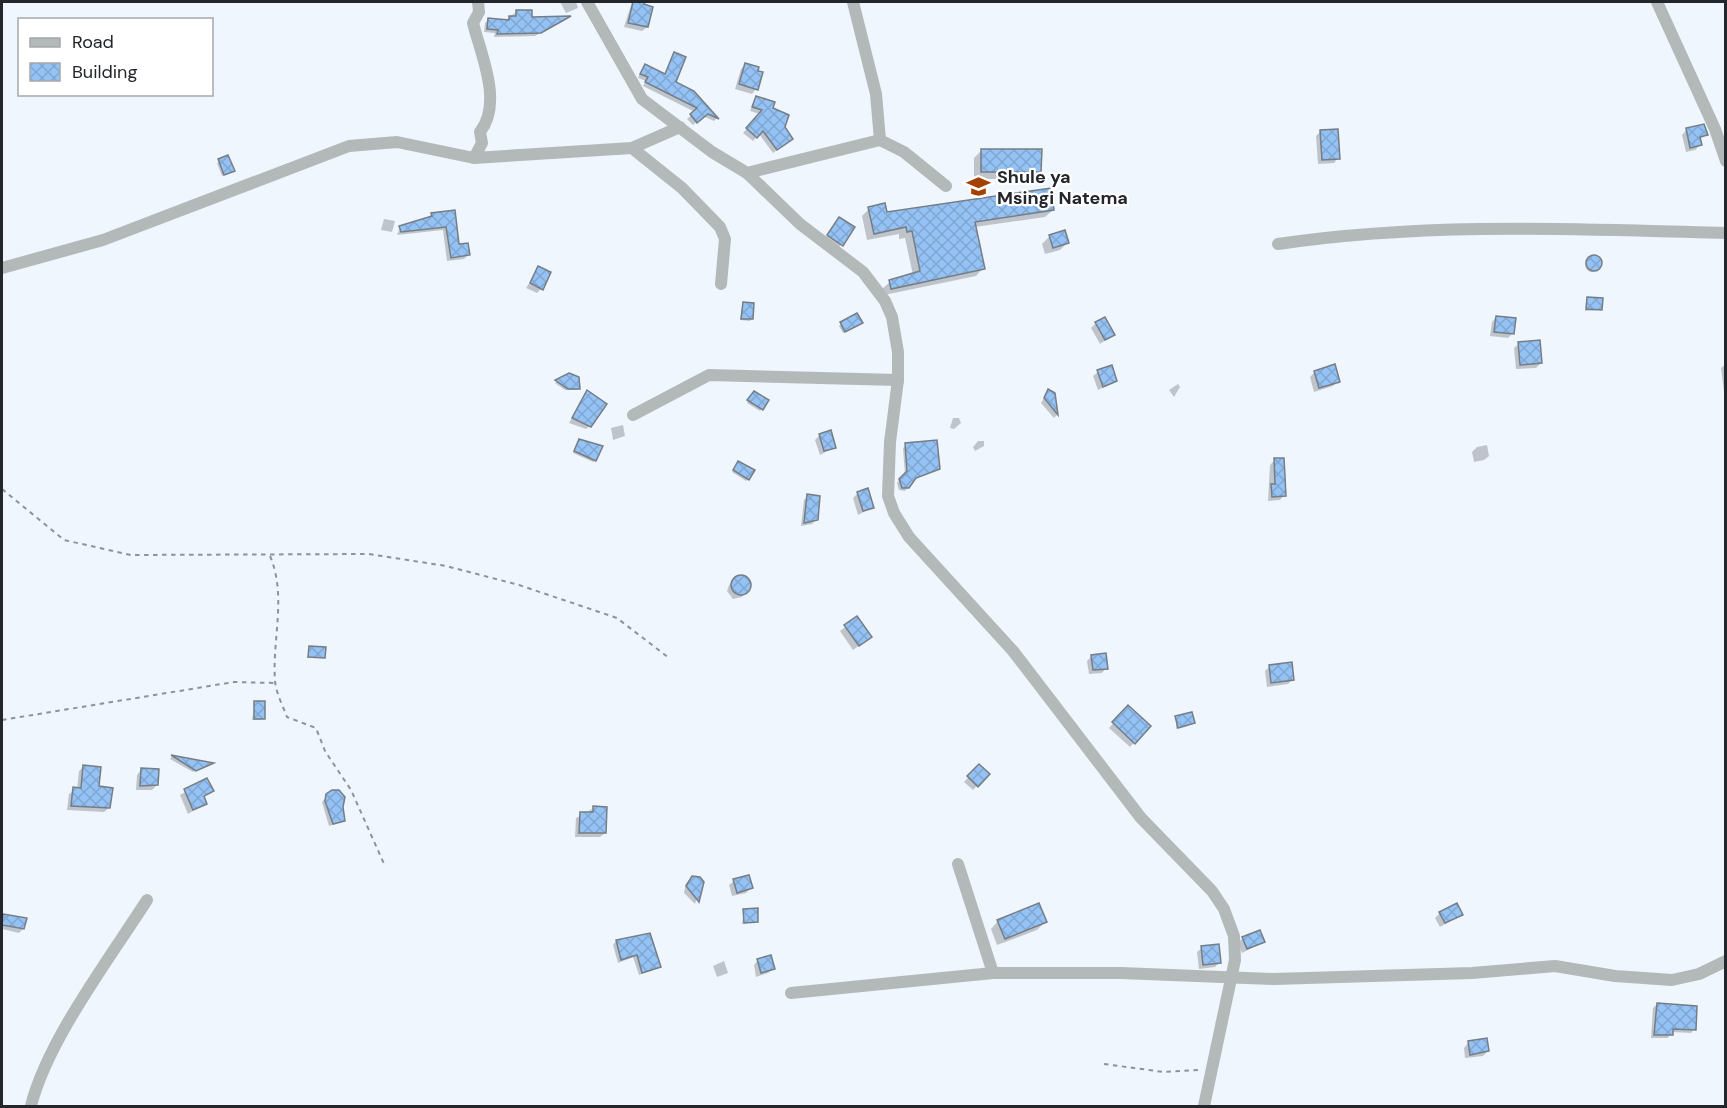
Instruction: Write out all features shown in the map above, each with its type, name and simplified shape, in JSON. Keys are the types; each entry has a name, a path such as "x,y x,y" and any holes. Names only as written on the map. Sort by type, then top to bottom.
{"street":[{"path":"474,158 482,143 480,132 488,121 489,102 489,84 472,22 479,12 478,2"},
{"path":"587,2 642,99 712,152 747,173 800,224 863,272 885,301 892,317 898,352 898,380 890,442 888,496 894,513 909,537 1013,651 1141,818 1212,891 1224,909 1234,936 1235,960 1229,978 1204,1107"},
{"path":"853,2 876,94 880,140"},
{"path":"1657,2 1720,128 1725,161"},
{"path":"2,268 103,240 349,146 397,142 455,156 474,158 632,148 680,127"},
{"path":"747,173 880,140 904,152 946,186"},
{"path":"632,148 682,188 720,227 724,239 721,284"},
{"path":"1278,244 1359,233 1450,229 1725,233"},
{"path":"633,415 710,375 898,380"},
{"path":"958,864 993,973"},
{"path":"31,1107 44,1069 63,1031 147,900"},
{"path":"791,993 993,973 1121,973 1274,980 1398,976 1555,966 1615,976 1672,980 1699,974 1725,961"}],"path":[{"path":"2,489 64,540 131,555 369,554 446,566 519,585 617,618 669,658"},
{"path":"270,554 275,567 279,604 275,683 287,717 316,728 325,751 351,790 385,866"},
{"path":"2,720 234,682 275,683"},
{"path":"1104,1064 1164,1072 1211,1070"}],"building":[{"path":"633,2 645,2 644,4 653,7 648,27 628,23"},
{"path":"516,10 532,10 532,17 571,16 541,33 497,34 498,30 487,29 488,18 509,20 509,16 516,16"},
{"path":"674,52 686,57 676,82 694,91 719,119 708,114 697,123 690,114 697,108 645,82 648,77 640,74 645,64 665,74"},
{"path":"745,63 759,67 758,71 763,72 758,90 739,84"},
{"path":"756,96 775,102 773,108 789,115 785,127 793,139 777,150 763,131 757,138 746,128 762,110 752,107"},
{"path":"1704,124 1708,135 1700,137 1702,145 1690,148 1686,128"},
{"path":"1338,129 1340,159 1322,160 1320,130"},
{"path":"981,149 1042,149 1041,172 981,172"},
{"path":"228,155 235,171 224,175 218,159"},
{"path":"1051,188 1054,210 975,222 985,269 891,289 889,280 920,271 912,231 907,232 906,227 874,234 868,207 885,203 887,212"},
{"path":"455,210 459,244 468,243 470,255 451,258 446,227 401,232 399,226 432,216 431,213"},
{"path":"839,217 855,227 843,246 827,235"},
{"path":"1065,230 1069,243 1053,248 1049,235"},
{"path":"1591,255 1597,255 1602,263 1600,269 1591,271 1586,266 1586,260"},
{"path":"538,266 551,272 543,290 530,283"},
{"path":"1587,297 1603,298 1602,310 1586,309"},
{"path":"743,302 754,303 753,319 741,319"},
{"path":"857,313 863,323 845,332 840,322"},
{"path":"1496,316 1516,318 1514,334 1494,332"},
{"path":"1105,317 1115,335 1105,340 1095,322"},
{"path":"1540,340 1542,363 1520,365 1518,342"},
{"path":"1335,364 1340,382 1319,388 1314,371"},
{"path":"1112,365 1117,381 1103,387 1097,370"},
{"path":"569,373 579,377 580,389 568,389 555,380"},
{"path":"1048,389 1055,393 1058,415 1044,398"},
{"path":"587,390 607,404 591,427 572,418"},
{"path":"754,391 769,400 763,410 747,400"},
{"path":"831,430 836,448 824,451 819,434"},
{"path":"579,439 603,446 596,461 574,451"},
{"path":"937,440 940,469 916,478 909,488 902,488 899,479 907,471 905,443"},
{"path":"1274,458 1284,458 1286,496 1272,497 1271,484 1275,484"},
{"path":"738,461 755,470 749,480 733,470"},
{"path":"868,488 874,508 863,511 857,492"},
{"path":"807,494 820,496 818,520 804,523"},
{"path":"737,575 745,575 751,581 751,589 745,595 737,595 731,589 731,581"},
{"path":"857,616 872,637 859,646 844,625"},
{"path":"309,646 326,647 325,658 308,657"},
{"path":"1106,653 1108,669 1093,670 1091,655"},
{"path":"1292,662 1294,680 1271,683 1269,665"},
{"path":"254,701 265,701 265,719 254,719"},
{"path":"1128,705 1151,726 1135,744 1112,722"},
{"path":"1192,712 1195,723 1178,728 1175,716"},
{"path":"171,755 214,763 196,771"},
{"path":"979,764 990,774 978,787 967,776"},
{"path":"83,765 101,767 99,786 113,788 110,808 71,806 73,787 81,788"},
{"path":"141,768 159,769 158,785 140,786"},
{"path":"207,778 214,791 204,796 207,804 193,810 184,789"},
{"path":"332,790 339,790 345,797 343,807 345,821 333,824 325,801 326,794"},
{"path":"593,806 607,807 606,833 579,833 580,812 593,812"},
{"path":"749,875 753,888 737,893 733,879"},
{"path":"692,876 700,877 704,882 699,902 686,886"},
{"path":"1039,903 1047,922 1005,939 997,920"},
{"path":"1457,903 1463,915 1445,923 1439,912"},
{"path":"758,908 758,922 744,923 743,909"},
{"path":"3,914 27,918 24,929 2,925"},
{"path":"1260,930 1265,942 1247,949 1242,937"},
{"path":"650,933 661,967 642,973 637,955 621,960 616,940"},
{"path":"1219,944 1221,963 1203,965 1201,946"},
{"path":"771,955 775,969 761,973 757,959"},
{"path":"1657,1003 1697,1006 1696,1030 1673,1029 1673,1035 1654,1035"},
{"path":"1487,1038 1489,1051 1470,1055 1468,1041"}],"place":[{"name":"Shule ya Msingi Natema","path":"979,187"}]}
